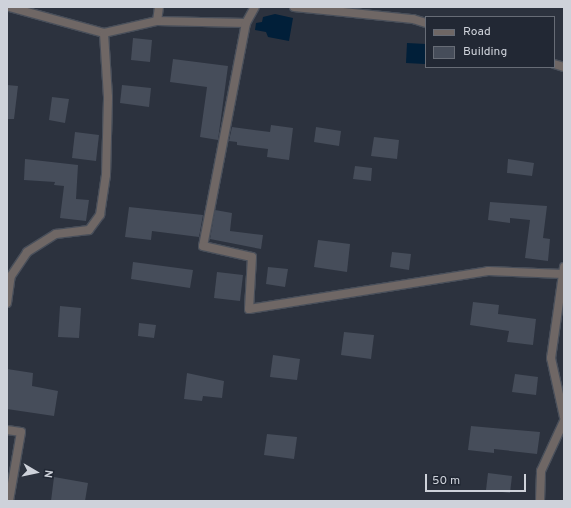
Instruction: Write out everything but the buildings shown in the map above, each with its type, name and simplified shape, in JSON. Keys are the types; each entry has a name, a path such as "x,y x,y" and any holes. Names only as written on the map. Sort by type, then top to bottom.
{"street":[{"path":"9,7 104,33 157,21 246,23"},
{"path":"157,21 159,7"},
{"path":"256,7 246,23 203,246 252,257 249,309 488,271 563,271 551,358 564,417"},
{"path":"294,7 413,19 425,23"},
{"path":"7,303 11,276 27,252 56,234 89,230 100,215 106,175 108,104 104,33"},
{"path":"540,501 541,472 564,420"},
{"path":"7,430 21,432 9,501"}],"water":[{"path":"275,14 293,18 289,41 268,37 266,32 255,30 256,23 262,22 263,17"},
{"path":"407,43 425,44 425,64 406,63"}]}
